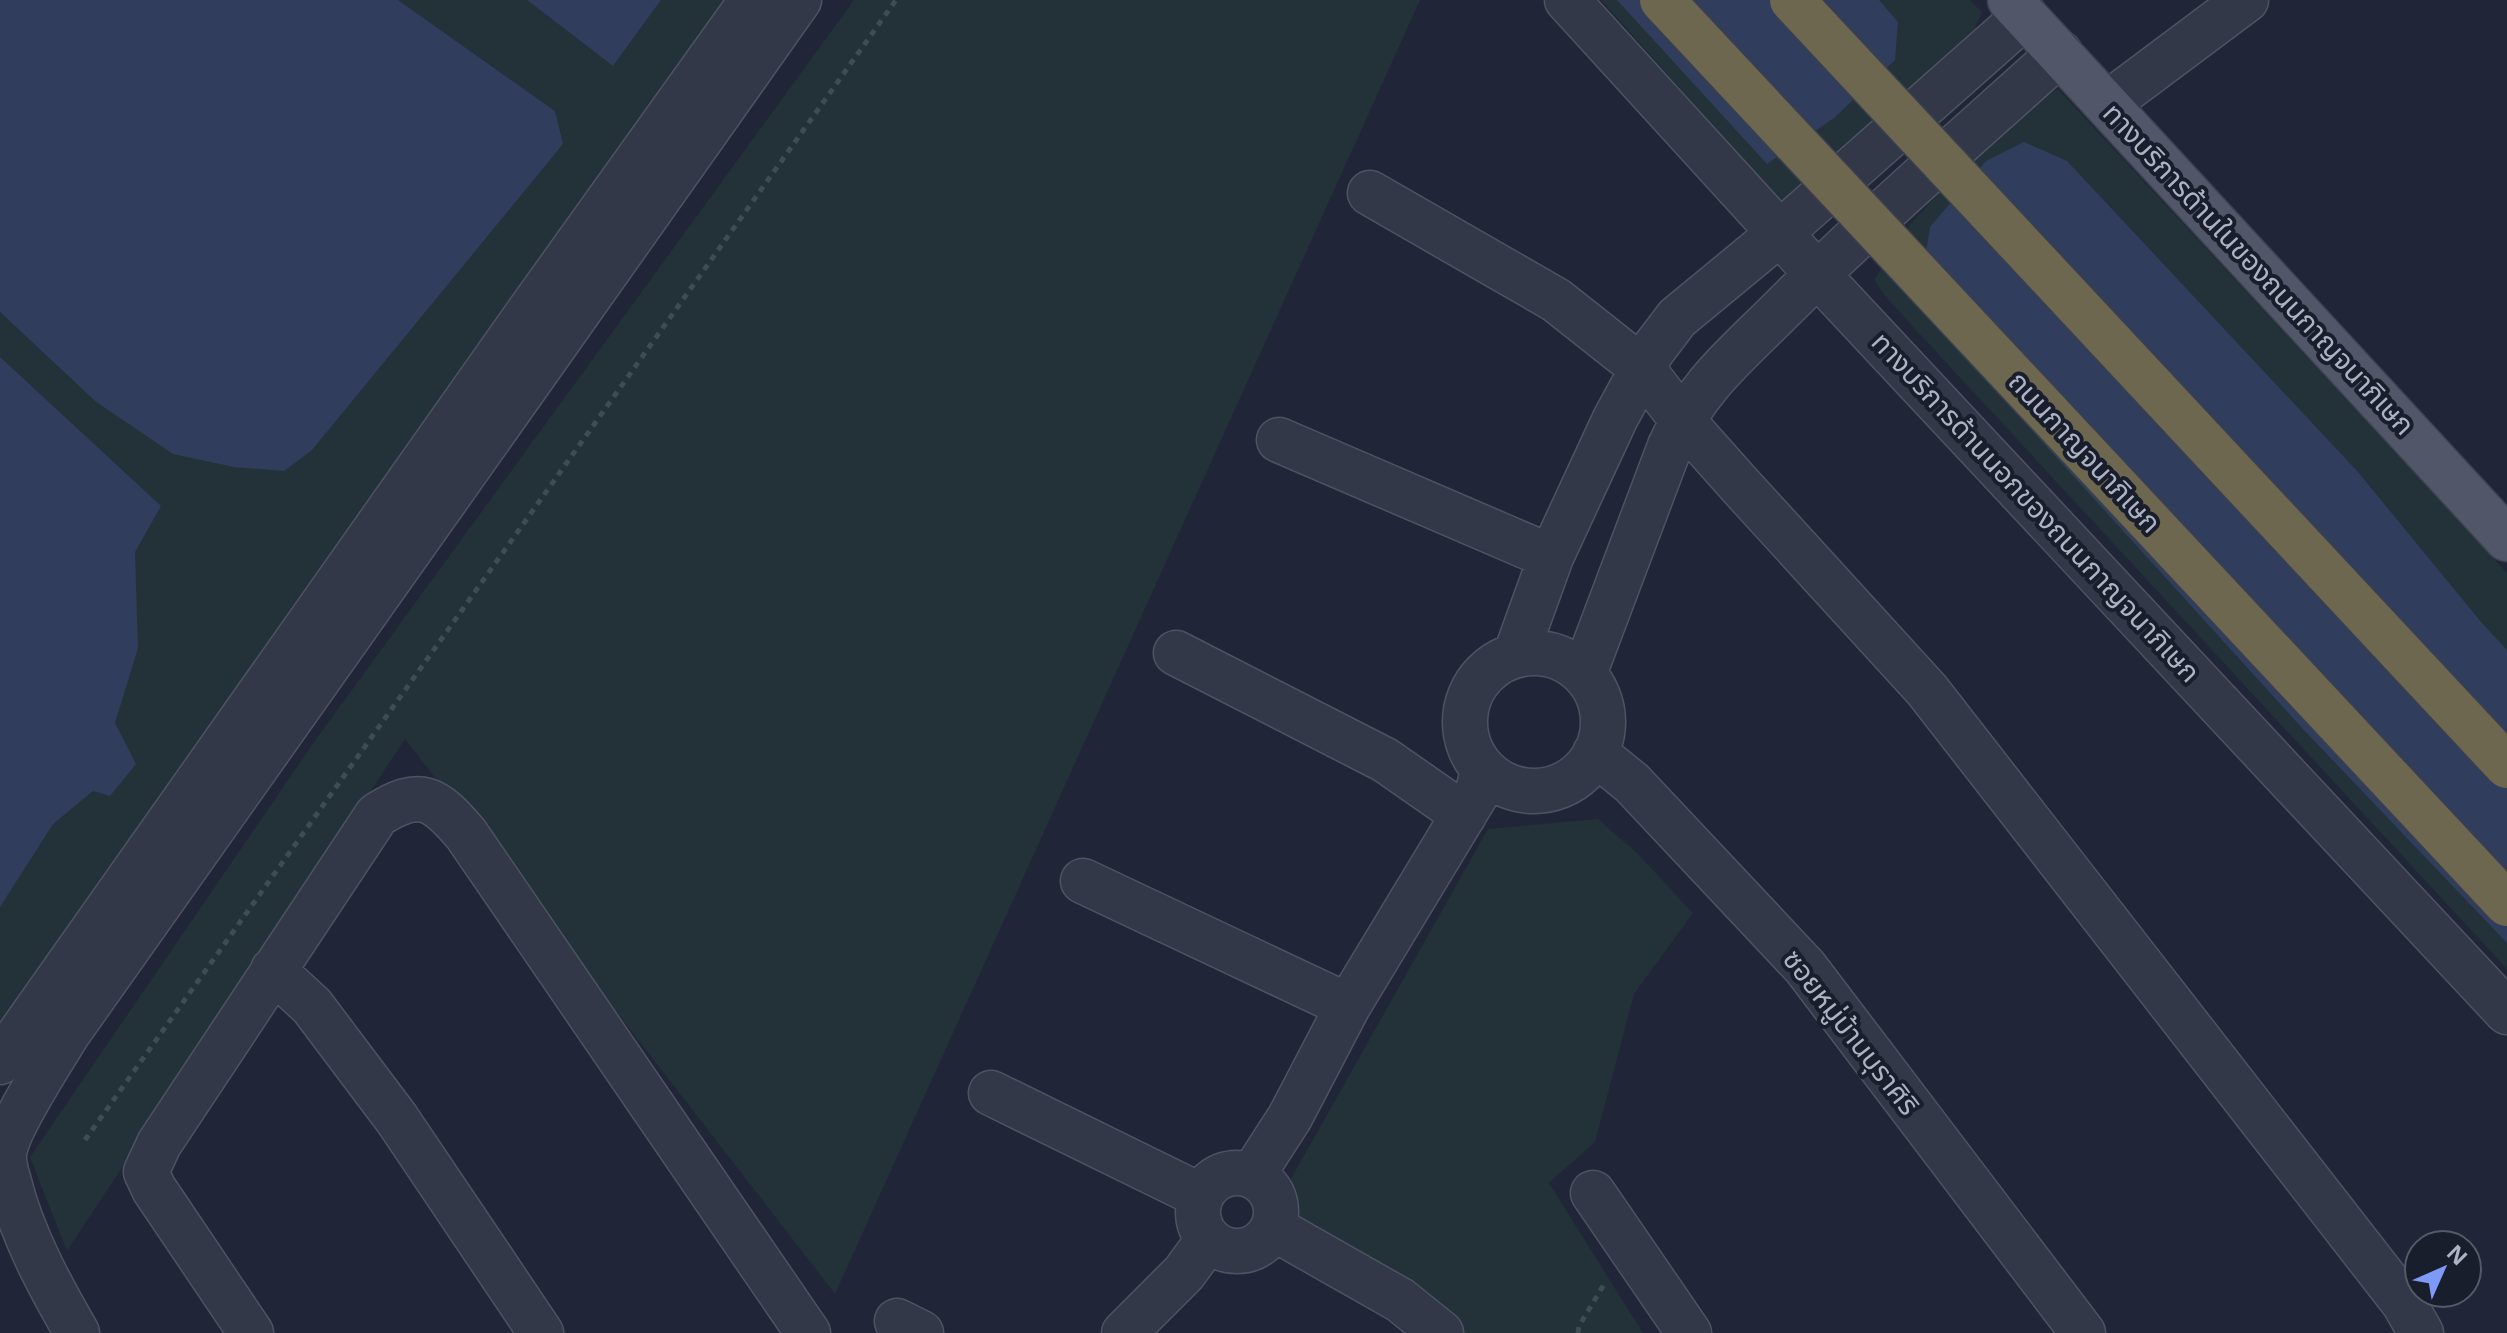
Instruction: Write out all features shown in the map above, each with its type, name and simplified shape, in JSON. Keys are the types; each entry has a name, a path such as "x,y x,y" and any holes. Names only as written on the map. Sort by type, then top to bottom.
{"highway":[{"name":"ถนนกาญจนาภิเษก","path":"1662,0 2507,904"},
{"path":"1792,0 2507,766"}],"main road":[{"name":"ทางบริการด้านในของถนนกาญจนาภิเษก","path":"2018,8 2502,525"}],"street":[{"path":"77,1333 52,1291 13,1200 3,1158 26,1104 68,1033 545,324 752,0"},
{"path":"0,1062 545,324 799,0"},
{"name":"ทางบริการด้านนอกของถนนกาญจนาภิเษก","path":"1567,0 1817,274 2507,1012"},
{"path":"2107,104 2246,0"},
{"path":"1516,654 1551,557 1615,419 1642,368 1677,318 1780,233 2018,8"},
{"path":"1584,674 1682,420 1700,392 1817,274 2060,53"},
{"path":"1370,193 1556,300 1642,368 1682,420 1927,690 2404,1303 2421,1333"},
{"path":"1279,440 1551,557"},
{"path":"1176,653 1385,760 1464,815"},
{"path":"1540,653 1564,659 1584,674 1597,694 1603,717 1601,742 1590,763 1573,780 1551,790 1526,792 1503,785 1483,770 1467,739 1464,727 1467,703 1477,681 1494,665 1516,654 1540,653"},
{"name":"ซอยหมู่บ้านบุราศิริ","path":"1595,753 1632,783 1805,967 2083,1333"},
{"path":"1252,1176 1290,1117 1348,1006 1478,791 1483,770"},
{"path":"251,1333 154,1189 146,1172 159,1144 377,815 398,802 422,799 442,807 466,834 808,1333"},
{"path":"1083,881 1348,1006"},
{"path":"273,970 312,1006 397,1119 541,1333"},
{"path":"991,1093 1201,1196"},
{"path":"1237,1173 1252,1176 1265,1185 1273,1198 1276,1213 1273,1228 1265,1241 1252,1249 1237,1252 1221,1249 1208,1240 1200,1227 1197,1211 1201,1196 1209,1184 1222,1175 1237,1173"},
{"path":"1593,1193 1689,1333"},
{"path":"0,1224 34,1302 54,1333"},
{"path":"1273,1228 1400,1300 1441,1333"},
{"path":"1124,1333 1184,1273 1208,1240"}],"path":[{"path":"85,1140 896,0"},
{"path":"1578,1333 1579,1326 1628,1243"}],"shaded area":[{"path":"398,0 527,0 613,66 661,0 728,0 0,1069 0,312 95,401 555,111"},
{"path":"854,0 1420,0 835,1294 405,739 67,1251 30,1157 314,742"},
{"path":"1601,0 1970,0 1982,12 1967,46 1849,150 1781,201"},
{"path":"2058,89 2507,573 2507,969 1891,303 1874,280 1912,222 1992,137 2031,103"},
{"path":"1598,819 1637,853 1693,913 1634,994 1595,1142 1549,1183 1643,1333 1461,1333 1300,1221 1288,1184 1488,829"}],"water":[{"path":"0,0 398,0 555,111 563,144 312,450 284,471 234,467 173,454 95,401 0,312"},
{"path":"527,0 661,0 613,66"},
{"path":"1617,0 1879,0 1898,22 1895,60 1834,118 1767,164"},
{"path":"2024,142 2067,161 2358,472 2507,650 2507,943 2302,728 1918,305 1930,227 1986,161"},
{"path":"0,357 161,506 135,552 138,648 115,723 136,764 110,796 93,791 53,824 0,907"}]}
